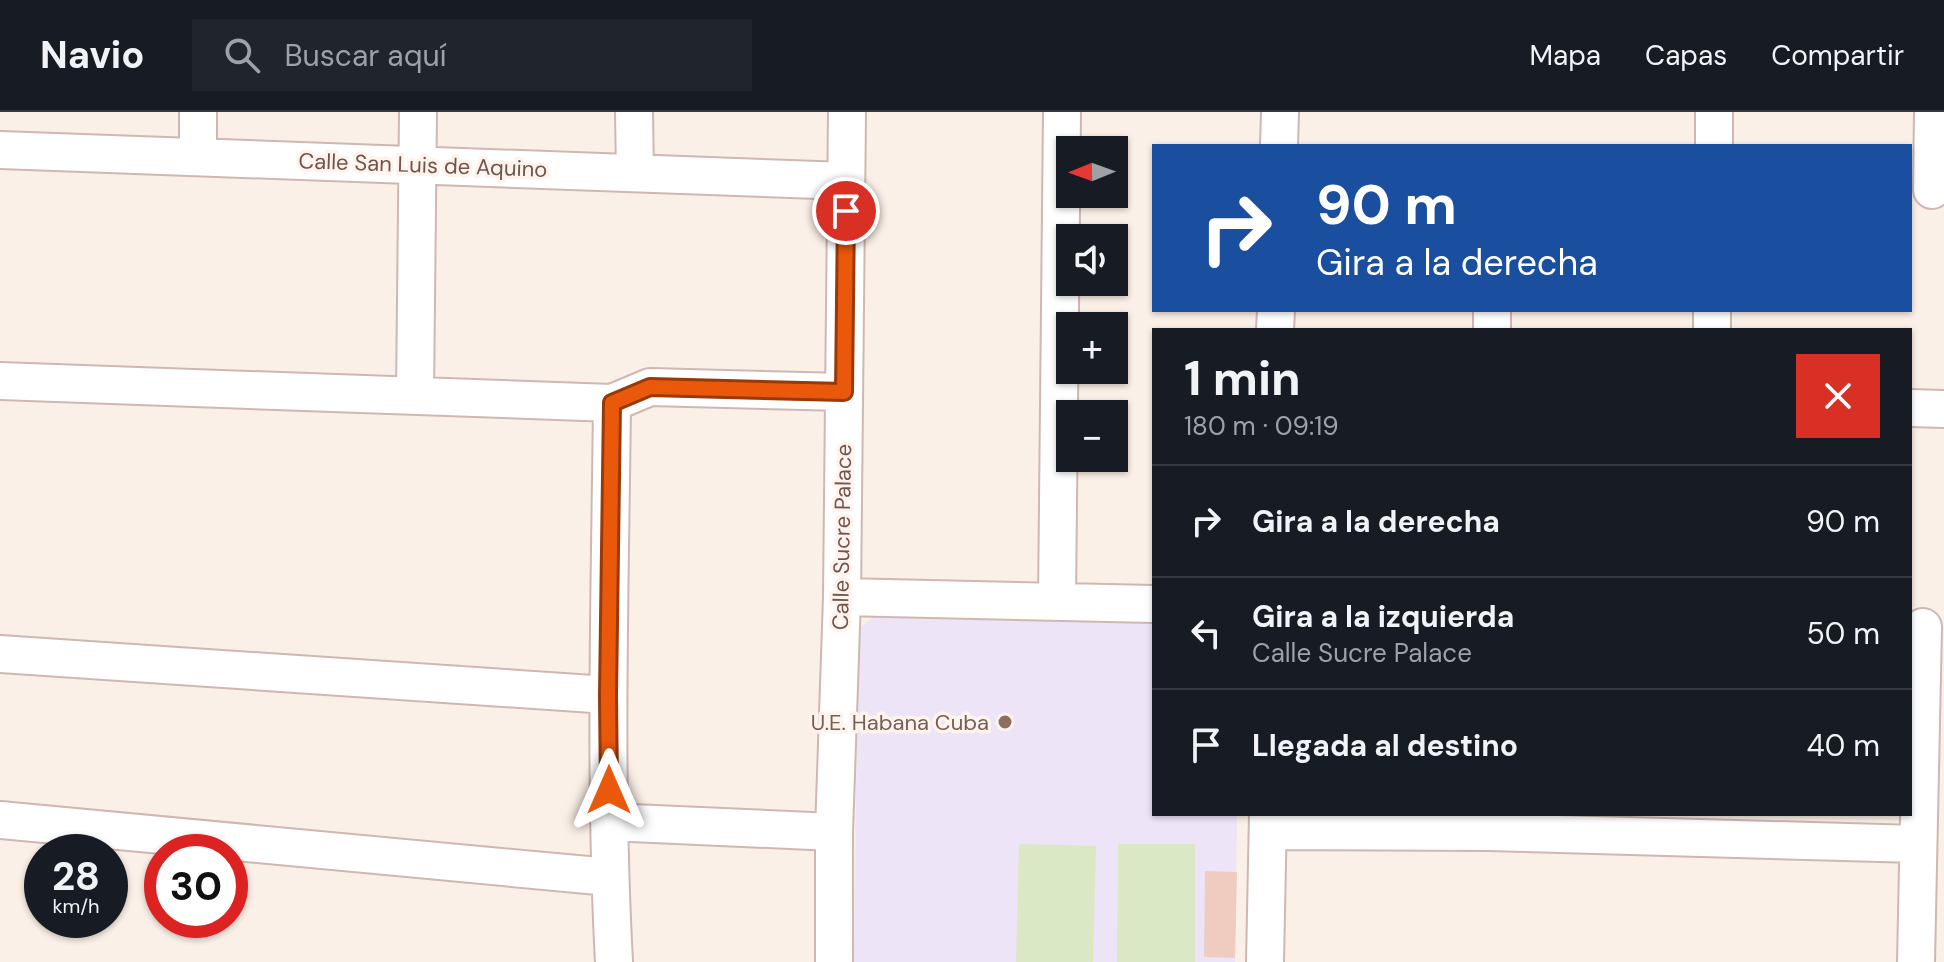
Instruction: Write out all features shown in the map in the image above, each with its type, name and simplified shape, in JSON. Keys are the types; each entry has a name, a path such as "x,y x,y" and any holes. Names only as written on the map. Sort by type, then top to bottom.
{"street":[{"path":"198,112 198,156"},
{"path":"415,395 418,112"},
{"path":"634,112 635,173"},
{"name":"Calle Sucre Palace","path":"834,962 834,832 842,597 847,112"},
{"path":"1057,601 1062,112"},
{"path":"1279,144 1280,112"},
{"path":"1714,112 1714,144"},
{"path":"1929,190 1933,112"},
{"name":"Calle San Luis de Aquino","path":"0,150 846,181"},
{"path":"0,381 612,403 650,387 844,392"},
{"path":"612,403 608,695 609,877 614,962"},
{"path":"1912,408 1944,409"},
{"path":"842,597 1152,604"},
{"path":"1916,962 1917,844 1926,627"},
{"path":"0,654 608,695"},
{"path":"0,820 609,877"},
{"path":"609,822 834,832"},
{"path":"1265,962 1268,822 1703,826 1917,844"}],"shaded area":[{"name":"U.E. Habana Cuba","path":"873,617 1152,622 1152,816 1237,816 1235,962 854,962 858,629"}],"green space":[{"path":"1019,844 1096,846 1093,962 1016,962"},
{"path":"1118,844 1195,844 1195,962 1117,962"}],"building":[{"path":"1205,871 1237,872 1235,958 1204,957"}],"place":[{"name":"U.E. Habana Cuba","path":"1005,722"}],"route":[{"path":"609,790 612,403 650,387 844,392 846,211"}]}
